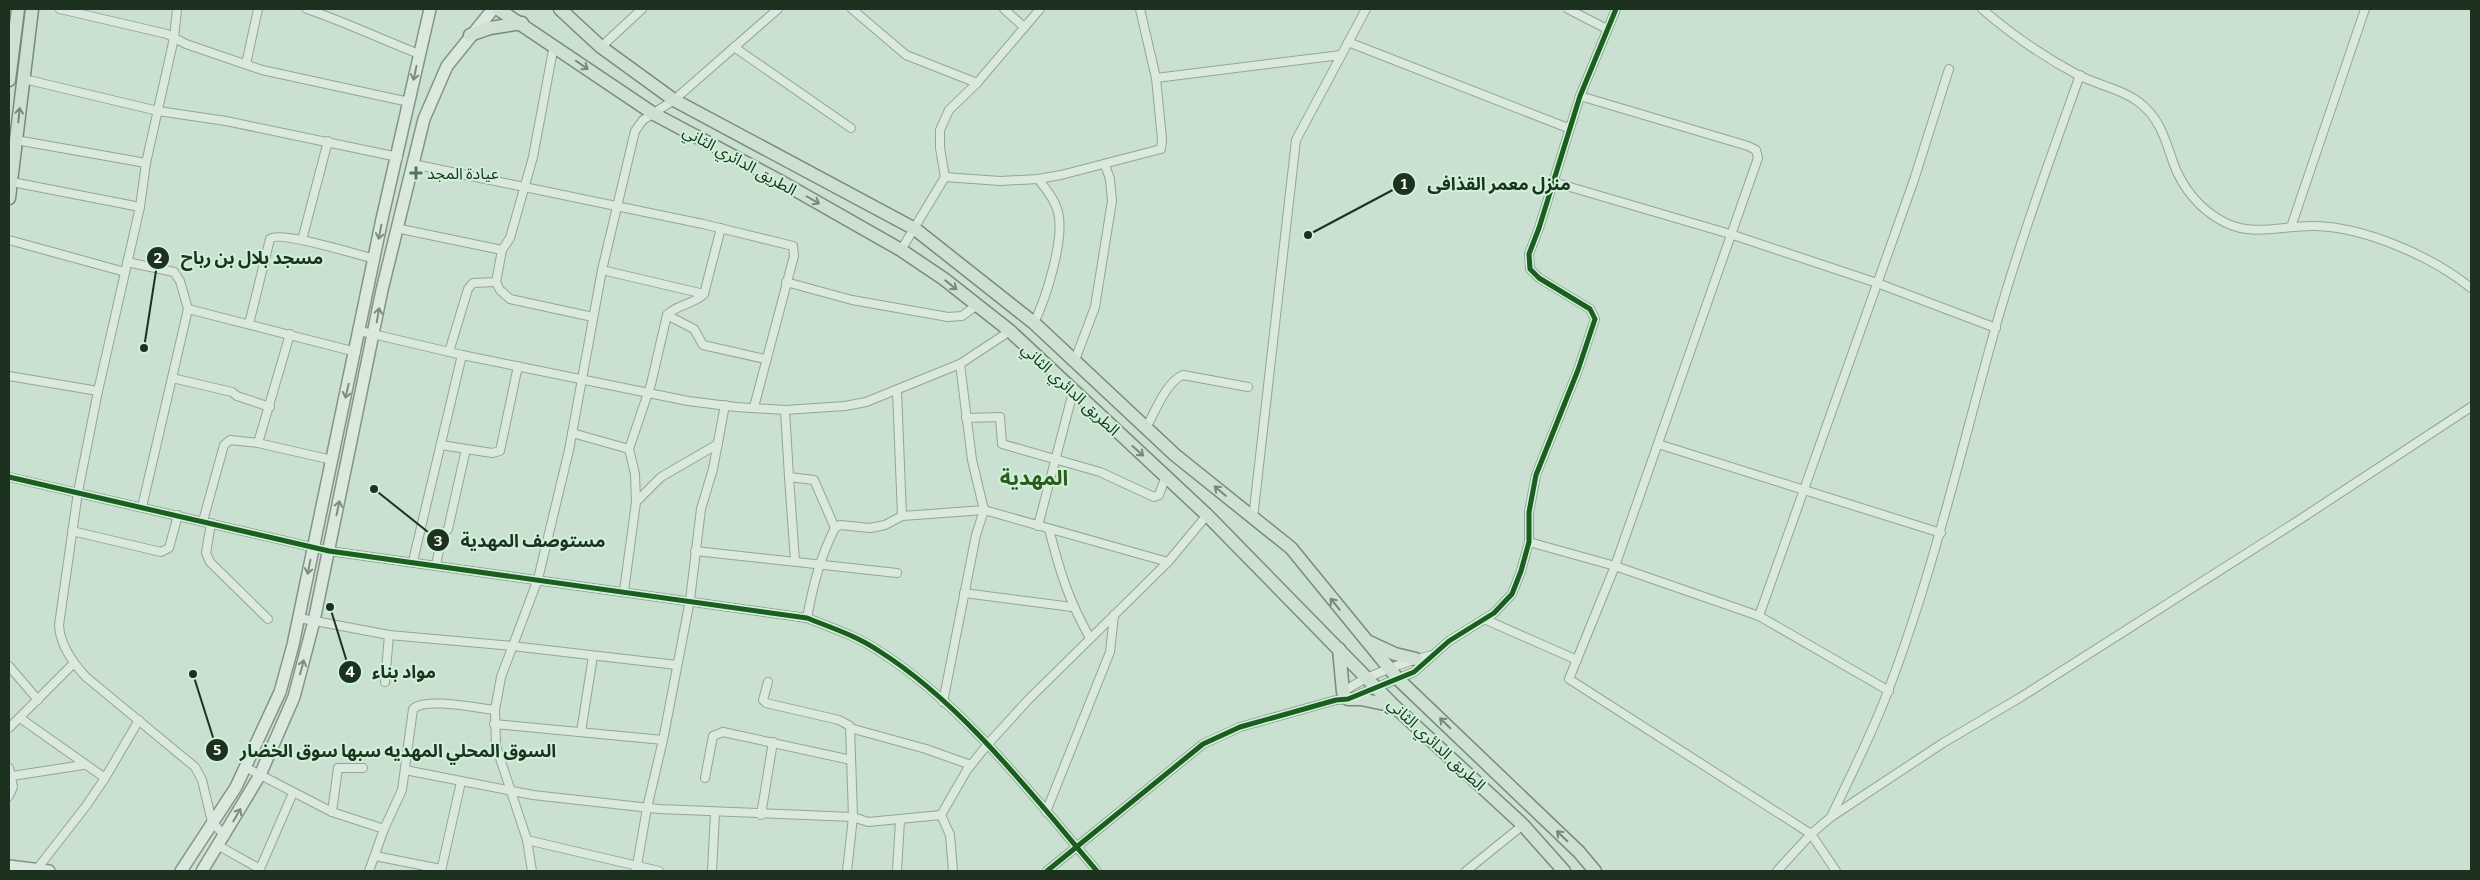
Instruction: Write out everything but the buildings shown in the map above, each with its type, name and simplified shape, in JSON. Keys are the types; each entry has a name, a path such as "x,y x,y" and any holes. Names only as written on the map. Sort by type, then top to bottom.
{"main road":[{"path":"9,80 18,9"},
{"path":"9,198 32,9"},
{"path":"181,871 236,787 280,692 299,618 398,157 418,54 430,9"},
{"path":"202,871 219,846 260,775 294,697 314,621 396,228 424,120 434,92 447,66 470,35 493,9"},
{"name":"الطريق الدائري الثاني","path":"498,9 522,23 654,114 778,180 901,250 944,279 1010,331 1073,392 1207,515 1394,706 1523,825 1564,871"},
{"name":"الطريق الدائري الثاني","path":"560,9 600,48 674,100 916,229 1034,322 1146,428 1291,548 1364,640 1394,674 1572,846 1595,871"},
{"path":"470,35 501,25 522,23"},
{"path":"1364,640 1395,654 1416,659"},
{"path":"1339,649 1342,697 1394,706"},
{"path":"9,866 49,871"}],"street":[{"path":"60,9 154,30 246,64 286,76 409,102"},
{"path":"177,9 174,38 146,163 140,207 98,391 78,492 59,625 63,643 74,664 86,677 195,767 202,780 212,822 225,836"},
{"path":"246,64 258,9"},
{"path":"307,9 354,26 418,54"},
{"path":"600,48 642,9"},
{"path":"532,871 527,840 496,746 494,710 501,677 538,579 572,433 602,270 635,131 643,120 674,100 778,9"},
{"path":"852,9 906,55 977,83"},
{"path":"1004,9 1024,27"},
{"path":"901,250 916,229 945,177 940,148 942,124 954,104 977,83 1040,9"},
{"path":"945,177 1000,181 1038,179 1105,164 1162,148 1156,78 1140,9"},
{"path":"1253,518 1296,140 1366,9"},
{"path":"1568,9 1607,29"},
{"path":"1342,697 1368,678 1420,667 1449,641 1504,604 1512,594 1529,542 1529,512 1536,475 1578,370 1595,319 1590,308 1551,287 1530,269 1529,254 1553,182 1568,128 1616,9"},
{"path":"1982,9 2024,42 2080,76 2111,87 2132,99 2154,118 2164,134 2173,163 2182,179 2197,203 2211,214 2227,223 2250,230 2336,227 2369,235 2455,276 2471,288"},
{"path":"2291,228 2365,9"},
{"path":"1348,42 1568,128"},
{"path":"554,46 540,124 525,188 510,238 502,250 496,282 500,290 510,300 593,317"},
{"path":"734,47 851,128"},
{"path":"1156,78 1341,55"},
{"path":"1759,616 1914,180 1949,69"},
{"path":"1831,816 1889,691 1941,533 1996,328 2044,175 2080,76"},
{"path":"24,79 158,111 226,121 398,157"},
{"path":"1580,96 1756,150 1758,158 1615,566 1570,674 1571,682 1811,834 1836,871"},
{"path":"16,140 146,163"},
{"path":"302,240 328,141"},
{"path":"413,164 721,228 793,246 794,256 765,359 754,407"},
{"path":"1075,360 1095,307 1112,201 1110,179 1105,164"},
{"path":"1034,322 1049,284 1060,233 1058,211 1038,179"},
{"path":"12,182 140,207"},
{"path":"1553,182 1730,234 1877,283 1996,328"},
{"path":"396,228 502,250"},
{"path":"624,591 636,502 636,474 629,449 646,393 651,384 667,315 676,308 697,300 704,294 721,228"},
{"path":"249,324 270,239 278,236 302,240 375,259"},
{"path":"9,240 125,272"},
{"path":"127,262 174,272 180,281 188,308 142,507"},
{"path":"602,270 704,294"},
{"path":"449,352 468,289 473,283 496,282"},
{"path":"786,282 852,300 948,317 962,316 977,305"},
{"path":"188,308 356,352"},
{"path":"667,315 694,329 703,345 765,359"},
{"path":"360,331 462,355 646,393 725,405 785,410 844,406 866,402 960,364 1010,331"},
{"path":"258,443 290,334"},
{"path":"413,561 462,355"},
{"path":"943,702 976,535 984,510 972,460 960,364"},
{"path":"441,445 492,453 500,451 518,366"},
{"path":"1146,428 1174,380 1183,375 1248,387"},
{"path":"9,376 98,391"},
{"path":"172,378 232,392 237,396 270,407"},
{"path":"897,391 902,516"},
{"path":"1038,526 1073,392"},
{"path":"637,869 647,808 663,740 690,600 694,551 701,509 718,444 725,405"},
{"path":"1777,871 1811,834 1831,816 1943,743 2021,697 2296,522 2471,407"},
{"path":"785,410 795,561"},
{"path":"966,418 1000,417 1002,444 1057,458 1100,472 1154,497 1159,495 1166,476"},
{"path":"572,433 629,449"},
{"path":"268,619 210,562 206,553 207,522 224,445 230,440 258,443 332,460"},
{"path":"636,502 661,477 718,444"},
{"path":"1658,444 1735,470 1804,489 1941,533"},
{"path":"436,565 442,536 448,529 466,449"},
{"path":"9,477 329,551 413,561 807,618 852,636 878,650 904,668 943,702 987,744 1097,871"},
{"path":"789,477 814,480 835,528"},
{"path":"807,618 812,584 819,564 835,528 840,525 870,528 885,525 902,516 984,510 1168,562"},
{"path":"72,531 160,552 166,551 169,548 178,515"},
{"path":"941,815 971,765 987,744 1090,638 1168,562 1207,515"},
{"path":"1049,529 1059,571 1072,607 1090,638"},
{"path":"1529,542 1615,566 1759,616 1889,691"},
{"path":"694,551 897,573"},
{"path":"964,593 1072,607"},
{"path":"1046,812 1110,652 1114,615"},
{"path":"299,618 389,635 512,646 677,665"},
{"path":"1484,619 1577,660"},
{"path":"385,682 389,635"},
{"path":"1047,871 1203,744 1240,727 1377,687 1416,659 1432,655"},
{"path":"581,732 593,656"},
{"path":"9,728 74,664"},
{"path":"9,666 38,700"},
{"path":"768,682 762,700 766,703 839,720 848,724 850,728 853,816 847,871"},
{"path":"369,871 384,829 402,790 411,716 417,705 428,703 494,710"},
{"path":"20,718 104,778"},
{"path":"37,869 80,814 139,720"},
{"path":"494,724 663,740"},
{"path":"850,728 926,749 971,765"},
{"path":"705,778 713,736 723,732 851,760"},
{"path":"761,815 772,742"},
{"path":"9,796 13,787 10,772 84,765"},
{"path":"245,767 332,812 384,829"},
{"path":"332,812 338,768 363,768"},
{"path":"404,770 532,795 647,808 761,815 853,816 868,822 941,815"},
{"path":"375,856 441,870 461,782"},
{"path":"219,846 259,870 293,793"},
{"path":"712,871 715,813"},
{"path":"941,815 950,835 954,871"},
{"path":"897,871 900,820"},
{"path":"1466,871 1523,825"},
{"path":"527,840 637,869 659,871"}],"cycle path":[{"path":"1047,871 1203,744 1240,727 1336,700 1348,699 1414,672 1449,641 1494,613 1512,594 1529,542 1529,512 1536,475 1578,370 1595,319 1590,309 1539,278 1530,269 1529,254 1539,228 1580,96 1616,9"},
{"path":"9,477 329,551 807,618 871,646 910,673 939,697 996,753 1097,871"}],"place":[{"name":"عيادة المجد","path":"416,173"},
{"name":"منزل معمر القذافى","path":"1308,235"},
{"name":"مسجد بلال بن رباح","path":"144,348"},
{"name":"مستوصف المهدية","path":"374,489"},
{"name":"مواد بناء","path":"330,607"},
{"name":"السوق المحلي المهديه سبها سوق الخضار","path":"193,674"}],"district":[{"name":"المهدية","path":"1034,478"}]}
